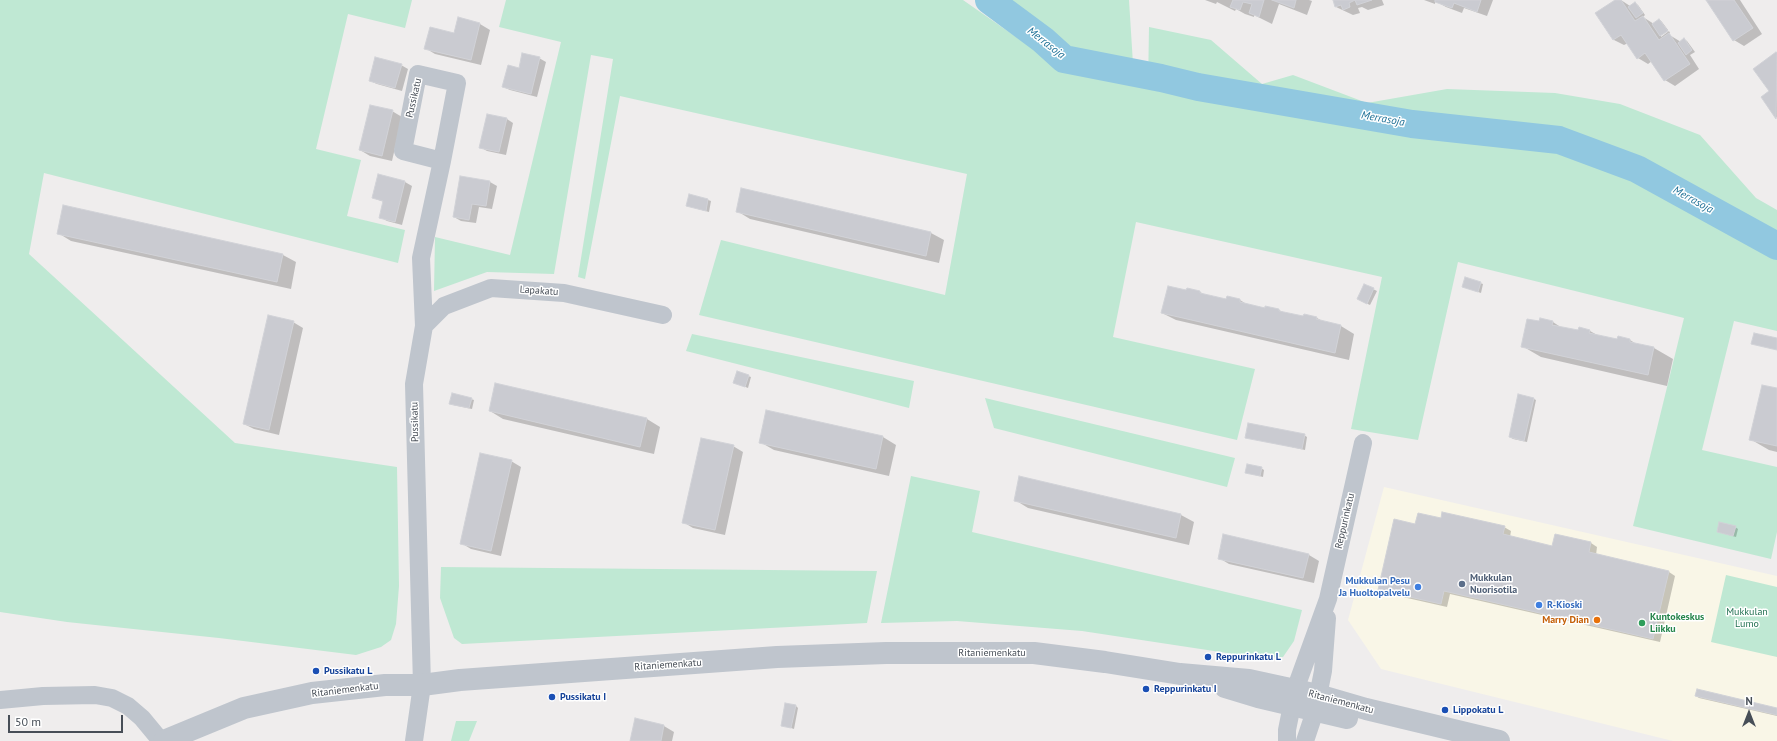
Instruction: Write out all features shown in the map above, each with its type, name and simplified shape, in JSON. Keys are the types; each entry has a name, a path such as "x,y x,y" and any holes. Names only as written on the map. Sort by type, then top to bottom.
{"street":[{"name":"Pussikatu","path":"414,741 422,685 414,384 424,326 421,258 442,161 457,82 418,74 403,152 442,161"},
{"name":"Lapakatu","path":"424,326 444,306 491,288 564,293 663,315"},
{"name":"Reppurinkatu","path":"1287,741 1287,730 1293,698 1328,599 1363,443"},
{"name":"Reppurinkatu","path":"1305,741 1317,703 1326,642 1328,599"},
{"name":"Ritaniemenkatu","path":"164,741 244,708 312,693 385,685 422,685 460,680 777,657 886,653 1034,654 1105,662 1180,674 1258,698 1293,698 1317,703 1448,741"},
{"path":"0,700 43,696 95,695 112,698 128,706 142,718 161,741"},
{"name":"Ritaniemenkatu","path":"1317,703 1366,709 1499,741"}],"shaded area":[{"path":"1384,487 1777,576 1777,741 1673,741 1381,669 1348,620"}],"green space":[{"path":"0,0 412,0 405,28 348,14 316,149 361,160 347,216 405,230 398,263 44,173 29,254 235,443 397,467 399,586 396,624 391,640 381,647 356,655 219,638 67,622 0,612"},
{"path":"506,0 963,0 1062,69 1148,88 1149,27 1211,40 1262,84 1293,75 1367,103 1447,89 1555,93 1620,104 1700,135 1756,198 1777,210 1777,331 1734,321 1702,450 1777,467 1777,532 1771,559 1633,526 1684,318 1458,262 1418,440 1351,429 1382,277 1136,222 1113,337 1255,369 1237,440 699,315 721,240 945,295 967,174 620,96 585,279 578,277 613,59 591,55 554,274 487,272 434,291 435,237 510,255 561,42 499,27"},
{"path":"997,0 1129,0 1133,64 1066,51"},
{"path":"692,334 914,381 909,408 686,351"},
{"path":"985,398 1235,458 1227,487 994,428"},
{"path":"911,476 980,491 972,532 1302,610 1294,641 1283,657 1260,658 1082,631 957,621 881,623"},
{"path":"441,567 877,571 867,623 462,644 454,638 440,598"},
{"name":"Mukkulan Lumo","path":"1726,575 1777,587 1777,657 1711,642"},
{"path":"456,721 477,721 469,741 451,741"}],"building":[{"path":"1233,0 1264,0 1259,17 1249,13 1252,4 1243,2 1240,10 1230,7"},
{"path":"1272,0 1296,0 1294,8"},
{"path":"1333,0 1355,0 1349,3 1350,7 1343,10 1341,5 1335,7"},
{"path":"1355,0 1372,0 1357,5"},
{"path":"1435,0 1481,0 1477,12 1454,3 1452,8 1435,2"},
{"path":"1615,0 1621,0 1635,21 1643,16 1659,40 1669,33 1690,64 1664,81 1645,53 1637,59 1621,35 1613,40 1595,13"},
{"path":"1706,0 1734,0 1753,28 1733,41"},
{"path":"1635,2 1643,13 1636,18 1628,7"},
{"path":"458,17 480,23 471,60 424,49 430,27 454,33"},
{"path":"1659,19 1668,31 1660,36 1652,24"},
{"path":"1684,38 1692,50 1686,55 1678,43"},
{"path":"1776,52 1776,119 1761,97 1769,91 1753,69"},
{"path":"522,53 540,57 531,94 502,87 508,65 519,68"},
{"path":"375,57 402,64 395,88 369,81"},
{"path":"370,105 393,110 382,156 359,150"},
{"path":"487,114 507,118 499,152 479,148"},
{"path":"378,174 405,181 395,222 379,218 383,201 372,198"},
{"path":"460,176 490,181 486,206 472,204 469,220 453,217"},
{"path":"741,188 931,232 926,256 736,212"},
{"path":"689,194 708,199 706,211 686,206"},
{"path":"63,205 283,254 277,282 57,234"},
{"path":"1465,277 1481,282 1478,292 1462,287"},
{"path":"1364,284 1374,288 1367,304 1357,299"},
{"path":"1168,286 1186,290 1187,288 1200,291 1200,293 1226,299 1227,296 1240,299 1240,302 1265,308 1265,306 1279,309 1279,311 1303,316 1304,314 1317,317 1316,319 1341,325 1335,353 1161,313"},
{"path":"268,315 294,321 269,430 243,424"},
{"path":"1540,318 1553,321 1552,325 1578,330 1579,327 1590,330 1589,333 1617,339 1618,336 1630,339 1630,342 1654,347 1648,375 1521,347 1527,319 1539,321"},
{"path":"1754,333 1777,338 1777,350 1751,344"},
{"path":"737,371 749,375 745,387 733,383"},
{"path":"495,383 647,418 640,447 489,411"},
{"path":"1762,385 1777,388 1777,446 1749,440"},
{"path":"452,393 472,398 469,408 449,404"},
{"path":"1518,394 1534,398 1524,441 1509,437"},
{"path":"766,410 883,436 876,469 759,443"},
{"path":"1248,423 1305,434 1302,449 1245,438"},
{"path":"701,438 734,445 715,530 682,523"},
{"path":"480,453 512,460 491,551 460,544"},
{"path":"1247,464 1262,467 1260,476 1245,473"},
{"path":"1019,476 1181,514 1176,538 1014,501"},
{"path":"1442,512 1505,526 1503,534 1552,546 1555,534 1591,542 1589,552 1669,571 1653,639 1444,591 1441,604 1378,590 1394,519 1415,524 1418,513 1441,518"},
{"path":"1719,522 1736,526 1733,536 1717,532"},
{"path":"1223,534 1309,554 1303,578 1218,559"},
{"path":"1697,689 1777,708 1777,715 1695,696"},
{"path":"785,703 796,705 791,728 781,726"},
{"path":"635,718 664,725 661,741 630,741"}],"waterway":[{"name":"Merrasoja","path":"989,0 1043,40 1064,59 1161,78 1198,87 1412,124 1559,140 1637,169 1777,246"}],"place":[{"name":"Mukkulan Nuorisotila","path":"1462,584"},
{"name":"Mukkulan Pesu Ja Huoltopalvelu","path":"1418,587"},
{"name":"R-Kioski","path":"1539,605"},
{"name":"Marry Dian","path":"1597,620"},
{"name":"Kuntokeskus Liikku","path":"1642,623"},
{"name":"Reppurinkatu L","path":"1208,657"},
{"name":"Pussikatu L","path":"316,671"},
{"name":"Reppurinkatu I","path":"1146,689"},
{"name":"Pussikatu I","path":"552,697"},
{"name":"Lippokatu L","path":"1445,710"}]}
